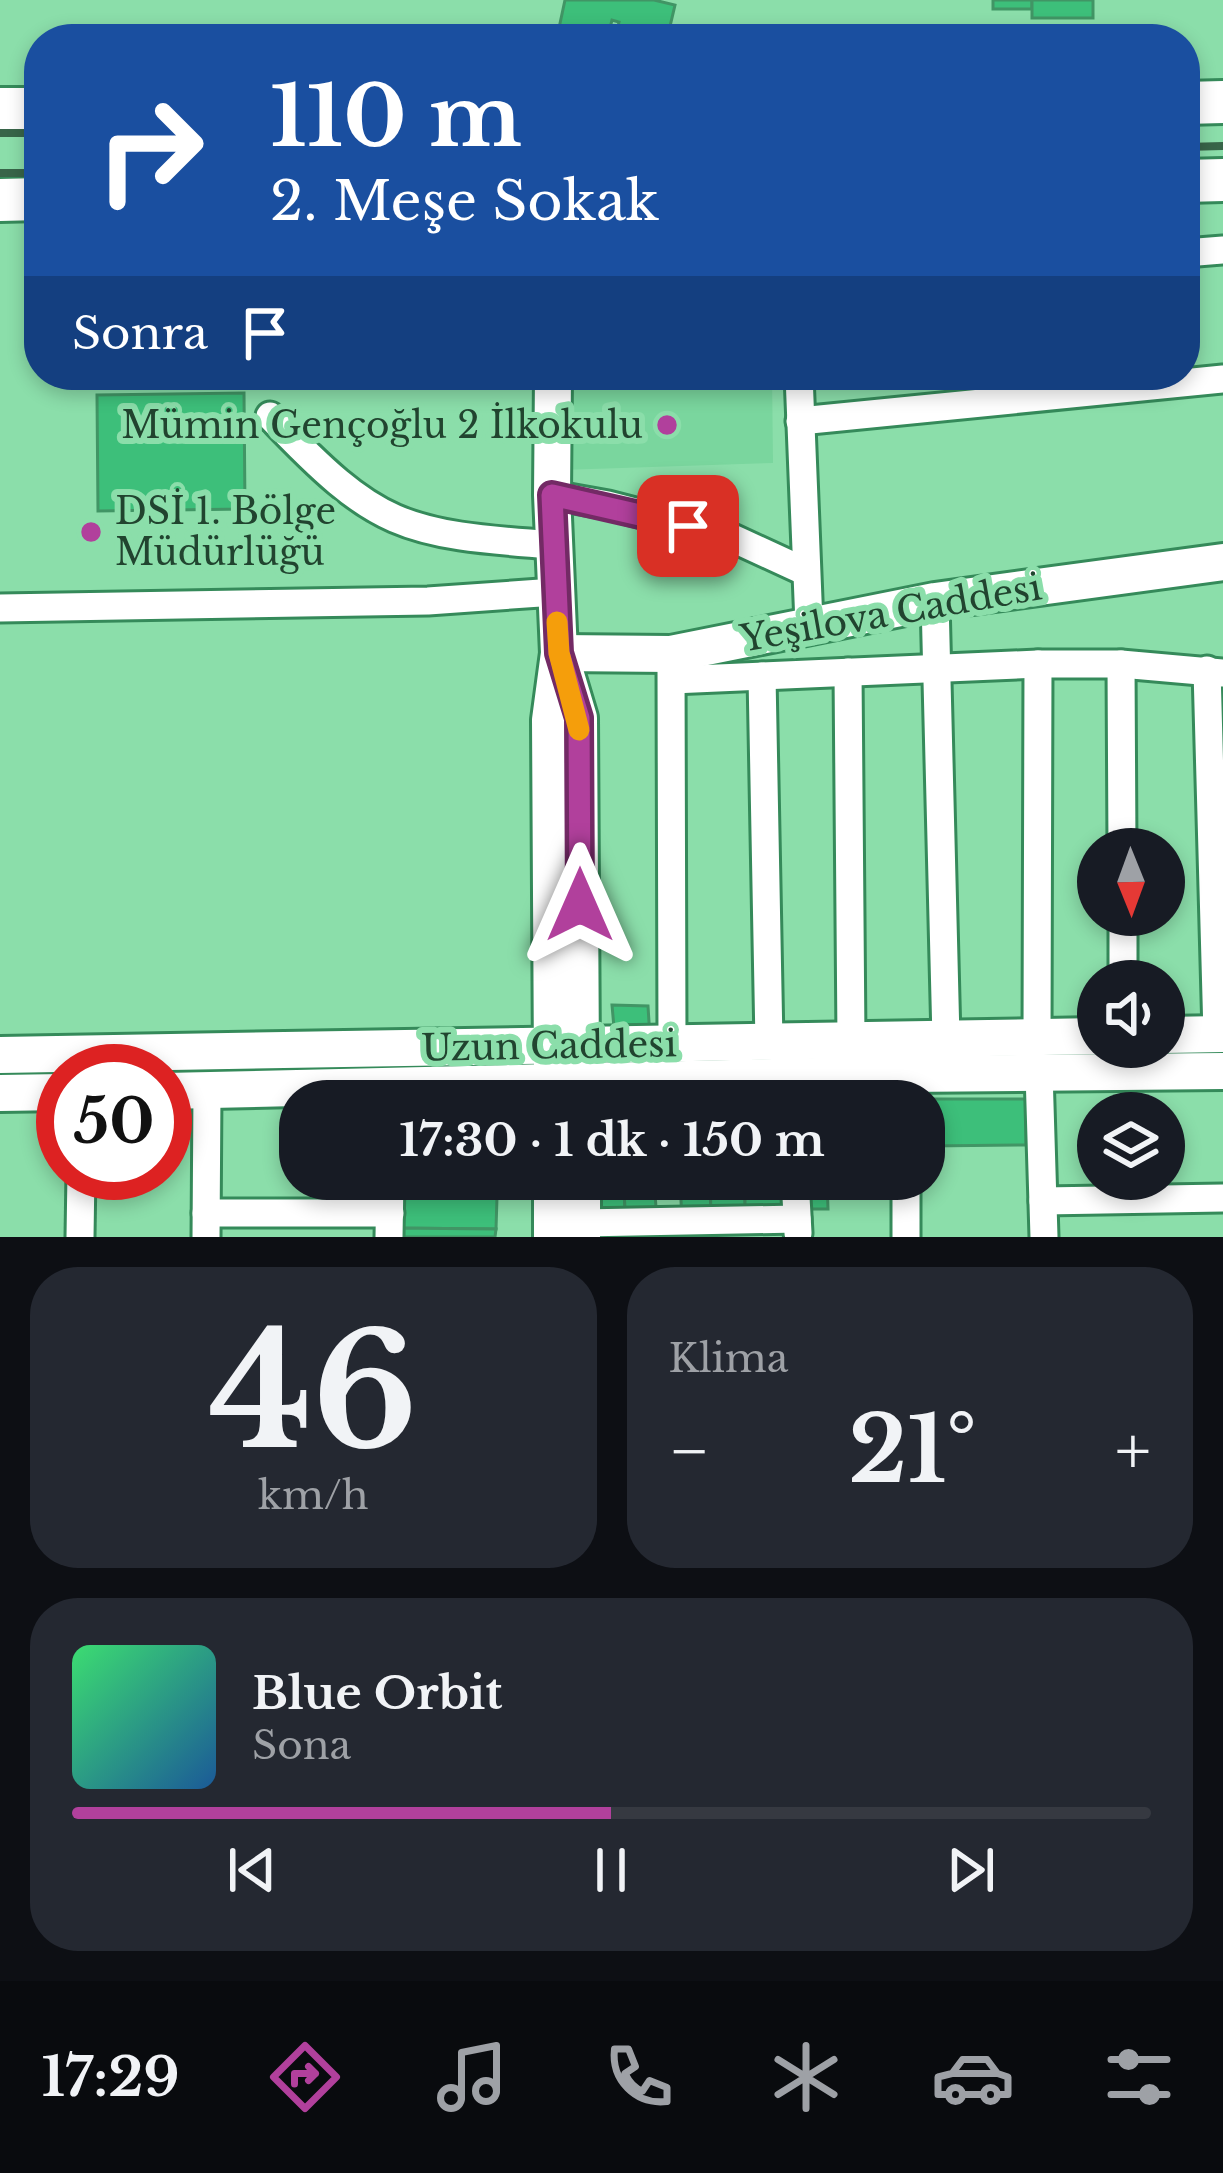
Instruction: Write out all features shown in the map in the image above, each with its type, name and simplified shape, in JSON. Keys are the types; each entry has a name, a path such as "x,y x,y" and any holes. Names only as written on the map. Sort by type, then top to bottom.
{"main road":[{"path":"553,390 559,653 579,718 566,1076"},
{"name":"Yeşilova Caddesi","path":"559,653 671,667 809,623 1223,562"},
{"path":"1185,1035 1220,1034"},
{"name":"Uzun Caddesi","path":"527,1080 566,1076 672,1043 946,1039 1038,1055 1223,1071"},
{"name":"Uzun Caddesi","path":"937,1080 1077,1043"},
{"name":"Uzun Caddesi","path":"0,1055 635,1080"},
{"name":"Uzun Caddesi","path":"192,1091 279,1092"},
{"path":"0,1093 36,1092"},
{"path":"560,1200 572,1232"},
{"path":"572,1232 578,1200"}],"street":[{"path":"799,390 809,623"},
{"path":"800,421 1120,390"},
{"path":"270,416 339,487 383,515 455,538 554,544"},
{"path":"552,495 728,536 804,572"},
{"path":"0,608 428,601 555,592"},
{"path":"935,601 946,1039"},
{"path":"1038,664 1043,1237"},
{"path":"672,1043 671,667 762,676 1038,664 1121,664 1215,672 1220,1034"},
{"path":"1121,664 1123,828"},
{"path":"848,672 851,1041"},
{"path":"762,676 769,1042"},
{"path":"207,1091 206,1225 390,1225"},
{"path":"1042,1201 1223,1198"},
{"path":"80,1237 81,1200"},
{"path":"906,1200 906,1237"},
{"path":"572,1232 797,1228"}],"shaded area":[{"name":"Mümin Gençoğlu 2 İlkokulu","path":"560,390 772,390 773,463 561,470"}],"building":[{"path":"565,0 654,0 675,5 671,24 612,20 611,24 560,24"},
{"path":"993,0 1032,0 1032,9 993,9"},
{"path":"1032,0 1093,0 1093,18 1032,18"},
{"path":"244,393 245,509 98,511 97,395"},
{"path":"612,1005 648,1006 650,1038 615,1039"},
{"path":"945,1099 1026,1099 1026,1145 945,1146"},
{"path":"394,1200 497,1200 496,1229 393,1228"},
{"path":"592,1200 624,1200 626,1222 592,1218"},
{"path":"624,1200 655,1200 657,1222 626,1222"},
{"path":"681,1200 711,1200 711,1218 682,1221"},
{"path":"711,1200 745,1200 745,1216 711,1216"},
{"path":"745,1200 786,1200 787,1216 745,1216"},
{"path":"796,1200 828,1200 828,1209 796,1209"},
{"path":"393,1228 496,1229 495,1237 393,1237"}],"railway":[{"path":"0,133 24,133"},
{"path":"1200,147 1223,146"},
{"path":"0,173 24,173"}],"slow traffic":[{"path":"557,622 559,653 579,730"}],"place":[{"name":"Mümin Gençoğlu 2 İlkokulu","path":"667,425"},
{"name":"DSİ 1. Bölge Müdürlüğü","path":"91,532"}],"route":[{"path":"580,905 579,718 559,653 552,495 688,526"}]}
